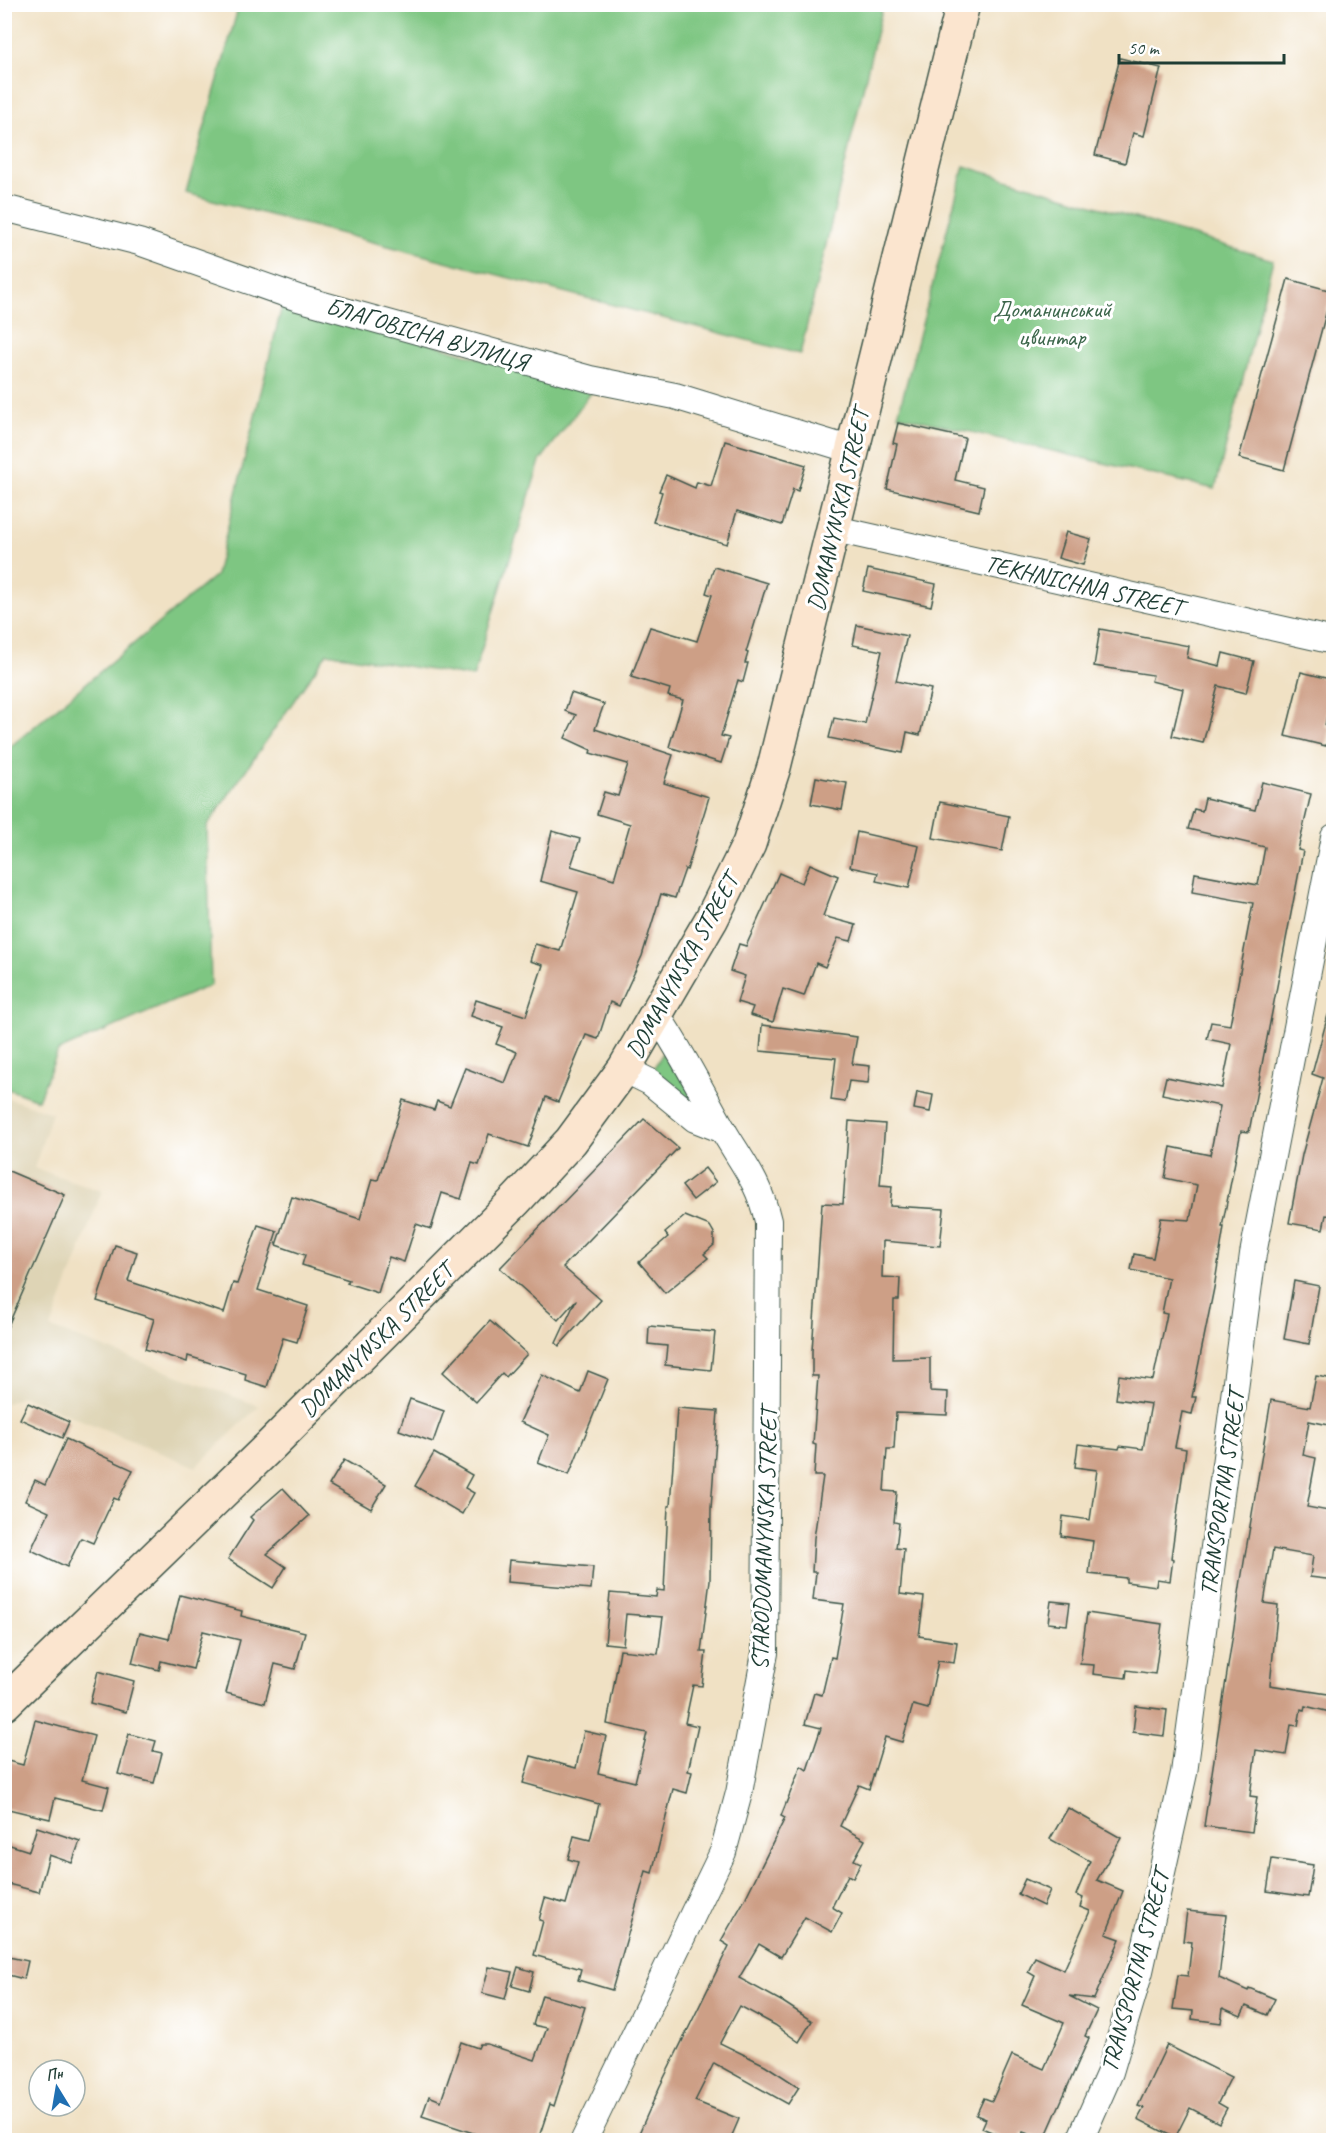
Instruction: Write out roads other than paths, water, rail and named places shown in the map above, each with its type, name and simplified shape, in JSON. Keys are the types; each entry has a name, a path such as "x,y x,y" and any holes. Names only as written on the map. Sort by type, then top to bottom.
{"main road":[{"name":"DOMANYNSKA STREET","path":"4,1704 271,1445 516,1200 571,1141 624,1069 711,920 753,835 774,767 835,529 852,450 963,4"}],"street":[{"name":"БЛАГОВІСНА ВУЛИЦЯ","path":"4,208 139,242 298,298 590,379 675,396 852,450"},
{"name":"TEKHNICHNA STREET","path":"835,529 1334,641"},
{"name":"TRANSPORTNA STREET","path":"1080,2140 1110,2072 1140,1971 1184,1773 1253,1254 1334,837"},
{"name":"STARODOMANYNSKA STREET","path":"584,2140 723,1852 739,1793 765,1653 768,1221 755,1179 723,1130 683,1054 656,1014"},
{"path":"624,1069 650,1082 695,1119 723,1130"}],"park label":[{"name":"Доманинський цвинтар","path":"1052,323"}]}
